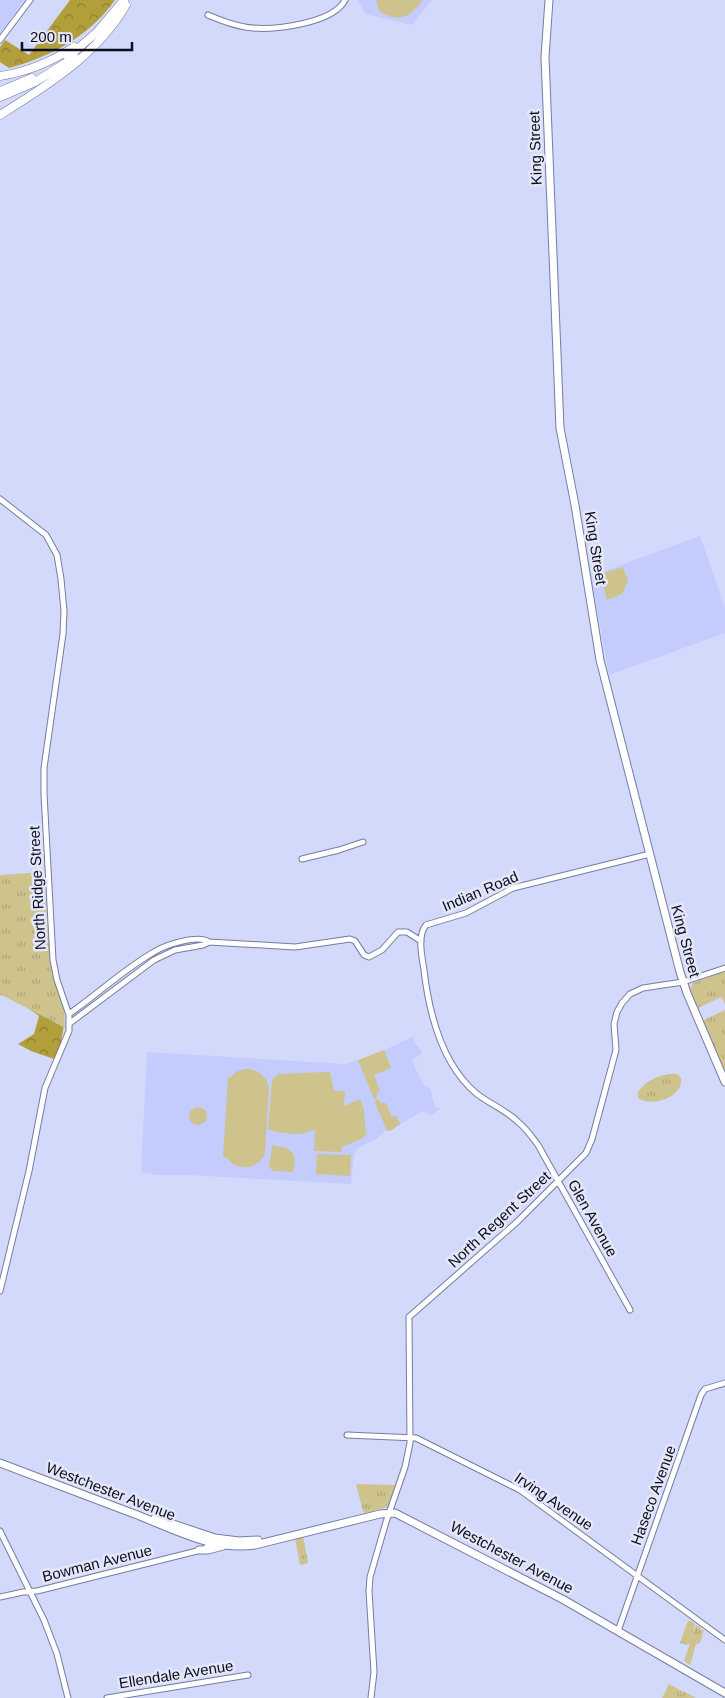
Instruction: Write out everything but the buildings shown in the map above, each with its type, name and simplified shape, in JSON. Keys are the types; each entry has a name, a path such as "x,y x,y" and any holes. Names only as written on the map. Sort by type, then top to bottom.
{"highway":[{"path":"0,76 31,68 67,52 92,33 126,2"},
{"path":"0,91 38,76 66,58 97,32 126,2"},
{"path":"0,97 35,82 70,62 100,36 126,2"},
{"path":"0,115 46,86 80,59 112,27 126,2"}],"main road":[{"name":"King Street","path":"549,0 545,57 560,428 575,505 600,659 683,982 725,1082"},
{"name":"Westchester Avenue","path":"0,1462 223,1546 243,1546 380,1514 395,1513 564,1600 725,1693"},
{"name":"Westchester Avenue","path":"206,1540 271,1540"},
{"path":"199,1550 223,1546"}],"street":[{"path":"0,40 30,0"},
{"path":"208,15 232,25 247,28 278,27 315,20 333,13 339,9 345,0"},
{"name":"North Ridge Street","path":"0,499 46,535 57,555 61,579 64,610 63,634 44,768 44,794 54,960 57,980 70,1022 67,1039 45,1088 29,1172 0,1291"},
{"path":"302,858 340,850 363,842"},
{"name":"Indian Road","path":"421,941 422,930 426,925 466,913 513,888 650,854"},
{"path":"69,1014 154,951 190,940 204,939 209,942 286,947 353,940 357,942 364,955 369,957 382,950 398,932 404,931 421,941"},
{"name":"Glen Avenue","path":"421,941 429,1002 440,1037 452,1064 469,1086 486,1100 514,1118 526,1129 538,1145 630,1310"},
{"path":"70,1022 154,960 175,950 203,945 209,942"},
{"name":"North Regent Street","path":"371,1698 374,1672 370,1585 372,1569 405,1467 410,1438 409,1317 490,1247 583,1157 590,1144 616,1050 614,1024 616,1012 630,994 644,988 683,982 725,968"},
{"name":"Haseco Avenue","path":"618,1631 703,1391 725,1383"},
{"name":"Irving Avenue","path":"347,1435 416,1438 520,1490 725,1640"},
{"path":"0,1531 30,1591 57,1654 68,1698"},
{"name":"Bowman Avenue","path":"0,1597 37,1591 199,1550 206,1548 206,1540"},
{"name":"Ellendale Avenue","path":"107,1698 248,1675"}],"shaded area":[{"path":"0,0 24,0 0,33"},
{"path":"358,0 432,0 412,25 365,14"},
{"path":"700,536 725,607 725,633 609,675 591,576"},
{"path":"413,1037 415,1045 418,1045 422,1054 413,1059 415,1068 425,1087 430,1088 435,1107 441,1108 430,1116 424,1111 419,1113 390,1131 386,1130 376,1139 358,1148 354,1155 351,1184 156,1175 141,1171 147,1052 345,1064 371,1056"}],"green space":[{"path":"70,0 115,0 94,24 54,51 9,68 0,62 0,47 5,40 29,55"},
{"path":"376,0 423,0 409,14 399,18 380,12"},
{"path":"623,567 628,581 622,594 607,600 601,578 603,573"},
{"path":"43,872 51,969 64,1012 65,1028 0,994 0,875"},
{"path":"0,944 64,1024 61,1043 54,1059 18,1044 34,1034 39,1016 14,998 0,995"},
{"path":"725,971 725,1004 721,997 696,1009 690,989 693,983"},
{"path":"725,1010 725,1075 702,1021"},
{"path":"384,1050 391,1068 374,1075 380,1090 377,1093 377,1098 374,1099 358,1060"},
{"path":"244,1069 260,1073 266,1079 269,1087 265,1154 259,1162 247,1167 238,1166 223,1157 228,1077"},
{"path":"330,1072 334,1091 345,1091 344,1106 360,1099 364,1110 366,1135 342,1147 341,1152 314,1151 315,1129 310,1132 292,1134 268,1129 272,1080 278,1074"},
{"path":"668,1074 677,1074 681,1078 681,1085 672,1095 666,1099 651,1102 638,1098 638,1092 647,1082"},
{"path":"377,1099 381,1103 386,1103 392,1117 396,1115 400,1124 390,1131 387,1130 374,1101"},
{"path":"198,1107 204,1110 207,1116 204,1122 198,1125 192,1122 189,1116 192,1110"},
{"path":"272,1145 287,1148 293,1153 295,1162 293,1172 273,1171 269,1167"},
{"path":"317,1154 351,1155 350,1176 316,1174"},
{"path":"356,1484 396,1485 388,1507 365,1513"},
{"path":"303,1536 308,1563 300,1565 295,1538"},
{"path":"690,1620 695,1624 690,1640 696,1625 701,1628 700,1630 704,1630 700,1643 696,1644 690,1665 684,1661 690,1643 687,1645 680,1643 687,1623"},
{"path":"669,1684 682,1691 681,1695 683,1691 696,1698 662,1698"}]}
